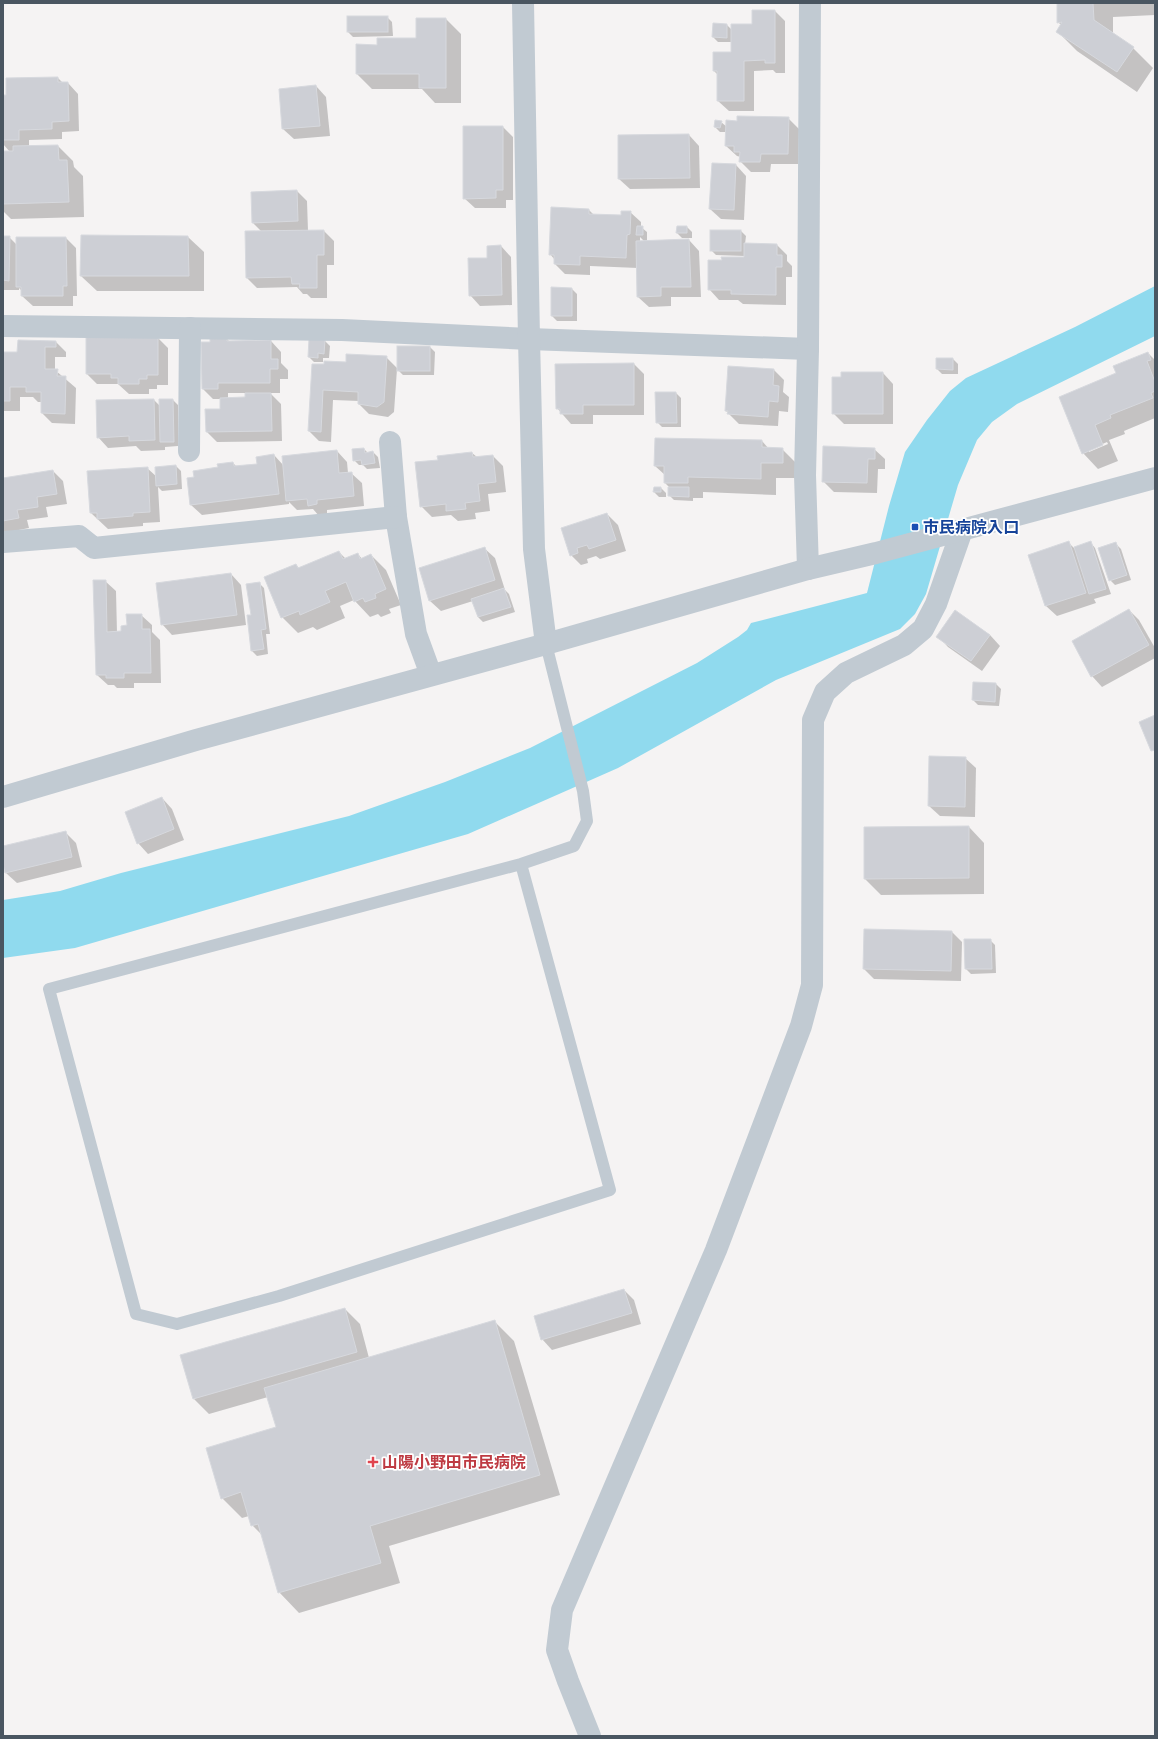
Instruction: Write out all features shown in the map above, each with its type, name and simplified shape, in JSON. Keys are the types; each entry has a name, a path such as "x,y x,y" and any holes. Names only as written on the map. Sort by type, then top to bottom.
{"street":[{"path":"523,3 534,549 546,644"},
{"path":"808,569 805,475 808,348 810,3"},
{"path":"3,326 342,330 529,339 808,348"},
{"path":"189,451 190,328"},
{"path":"390,442 396,516 416,634 431,675"},
{"path":"3,798 196,740 546,644 808,569 876,553 1155,478"},
{"path":"3,542 79,536 94,548 396,516"},
{"path":"590,1736 557,1650 562,1610 716,1250 801,1026 812,986 813,720 825,692 846,673 904,645 923,629 936,604 954,532"}],"lane":[{"path":"521,864 610,1190 279,1296 177,1324 136,1314 49,989 521,864 574,846 587,822 583,791 546,644"}],"water":[{"path":"1155,286 1155,336 1017,404 992,422 977,440 958,485 926,594 915,614 900,629 776,680 618,768 468,834 75,948 3,958 3,900 60,891 121,873 349,816 445,782 530,748 697,663 738,637 747,630 751,623 867,593 889,506 905,452 927,420 950,391 966,378 1075,327"}],"building":[{"path":"1057,3 1093,3 1094,20 1134,47 1117,72 1056,32 1062,22 1057,23"},
{"path":"752,10 775,10 775,63 765,63 765,60 744,61 744,101 717,101 717,71 713,71 713,52 731,52 731,24 752,24"},
{"path":"347,16 388,16 388,32 347,32"},
{"path":"416,18 446,18 446,88 419,88 419,74 356,74 356,44 377,45 377,38 416,38"},
{"path":"713,23 727,24 727,38 712,37"},
{"path":"58,77 58,82 68,82 69,121 52,122 52,129 19,130 19,140 3,140 3,95 6,95 6,78"},
{"path":"316,85 320,126 282,129 279,89"},
{"path":"737,116 789,117 788,154 761,154 760,162 739,162 740,152 734,152 734,146 725,146 726,120 737,121"},
{"path":"715,120 722,121 720,128 714,127"},
{"path":"463,126 503,126 503,190 496,190 496,198 463,199"},
{"path":"689,134 690,178 618,179 618,135"},
{"path":"58,145 59,160 67,160 69,202 3,204 3,151 13,151 13,146"},
{"path":"712,163 736,164 734,210 709,209"},
{"path":"297,190 298,221 252,223 251,192"},
{"path":"551,207 589,209 589,214 621,215 621,211 631,211 630,234 627,235 626,258 580,256 580,265 554,264 554,255 549,255"},
{"path":"637,226 643,226 643,235 636,235"},
{"path":"677,226 687,226 687,233 676,233"},
{"path":"324,230 324,255 317,255 317,288 299,288 300,284 292,284 291,277 246,278 245,231"},
{"path":"710,230 741,230 741,251 710,251"},
{"path":"81,235 188,236 189,276 80,276"},
{"path":"3,236 10,236 9,281 3,280"},
{"path":"16,237 66,237 67,286 63,286 63,296 21,296 21,287 16,287"},
{"path":"689,239 691,287 661,287 661,296 637,297 636,241"},
{"path":"744,243 777,244 777,255 782,255 782,267 776,267 776,295 731,294 731,290 708,290 708,260 722,260 721,257 744,257"},
{"path":"501,245 502,295 469,296 468,258 487,258 487,246"},
{"path":"551,287 572,288 572,316 551,316"},
{"path":"86,337 158,337 158,375 147,375 147,379 139,379 139,384 118,384 118,378 111,378 111,374 86,374"},
{"path":"210,337 227,337 227,341 271,340 271,359 278,359 278,369 270,369 270,383 218,383 218,389 202,389 201,342 210,342"},
{"path":"309,339 325,340 324,354 318,353 318,358 308,357"},
{"path":"18,340 56,341 56,347 45,347 45,369 58,369 57,376 66,376 65,414 41,413 41,392 26,392 26,387 10,387 10,401 3,401 3,352 17,352"},
{"path":"397,346 430,346 430,371 397,371"},
{"path":"1148,352 1151,360 1147,361 1155,382 1155,391 1151,393 1153,398 1110,415 1111,418 1095,425 1103,445 1082,454 1059,397 1116,373 1113,366"},
{"path":"346,354 387,356 384,402 377,407 358,404 358,392 323,390 321,432 308,431 312,364 324,364 324,361 346,362"},
{"path":"936,358 953,358 953,370 936,369"},
{"path":"634,363 634,405 583,405 583,414 560,414 560,409 556,409 555,364"},
{"path":"728,366 774,369 773,385 779,386 778,402 769,401 768,417 727,414 728,411 725,411"},
{"path":"841,372 883,372 883,414 832,414 832,377 841,377"},
{"path":"655,392 676,392 677,423 656,423"},
{"path":"245,393 271,393 272,431 206,432 205,409 220,409 220,398 245,397"},
{"path":"154,399 155,440 129,441 129,436 97,438 96,400"},
{"path":"159,399 173,399 174,442 160,442"},
{"path":"655,438 762,440 762,447 783,448 783,463 761,463 761,479 688,477 688,483 664,483 664,466 654,466"},
{"path":"823,446 875,448 875,459 868,459 867,483 822,482"},
{"path":"364,448 365,453 373,451 375,463 362,465 361,460 353,461 352,449"},
{"path":"337,450 339,473 352,472 354,496 317,500 317,504 308,506 307,499 286,501 282,456"},
{"path":"472,452 473,457 493,455 496,482 478,484 480,501 465,503 466,509 446,511 446,504 420,507 415,462 438,460 437,456"},
{"path":"274,454 279,494 190,505 187,478 194,477 193,471 218,467 217,464 233,462 234,466 257,464 256,457"},
{"path":"176,465 177,484 156,486 155,467"},
{"path":"148,467 150,512 133,513 133,516 97,519 97,513 90,513 87,471"},
{"path":"53,470 57,494 37,497 38,507 17,510 19,518 3,521 3,478"},
{"path":"654,487 661,487 661,492 653,492"},
{"path":"668,487 689,487 689,497 668,496"},
{"path":"607,513 616,540 589,549 587,545 577,548 578,553 570,556 561,528"},
{"path":"1069,541 1086,593 1045,606 1028,555"},
{"path":"1091,541 1106,589 1089,594 1074,547"},
{"path":"1116,542 1127,575 1109,581 1098,548"},
{"path":"485,547 495,580 429,601 419,568"},
{"path":"339,551 343,559 358,553 360,559 371,554 386,589 375,594 376,598 365,602 363,598 354,602 346,582 325,591 330,602 300,615 299,611 281,618 264,577 296,564 298,568"},
{"path":"231,573 237,615 161,625 156,583"},
{"path":"93,580 106,580 107,632 121,631 121,626 127,625 126,614 142,614 142,629 150,629 151,673 124,673 124,678 106,678 106,675 96,675"},
{"path":"260,582 266,629 261,630 264,649 251,651 247,615 251,615 246,584"},
{"path":"504,588 511,607 478,617 471,599"},
{"path":"1129,609 1149,645 1091,677 1072,641"},
{"path":"955,610 990,635 971,661 936,637"},
{"path":"973,682 996,683 995,702 972,700"},
{"path":"1155,715 1155,750 1151,751 1139,722"},
{"path":"929,756 966,757 965,807 928,806"},
{"path":"162,797 174,829 137,844 125,812"},
{"path":"969,826 969,878 864,879 864,827"},
{"path":"66,831 72,857 5,873 3,864 3,846"},
{"path":"864,929 952,931 951,971 863,969"},
{"path":"964,939 991,939 992,969 965,969"},
{"path":"624,1289 632,1313 541,1340 534,1316"},
{"path":"345,1308 357,1352 193,1399 180,1355"},
{"name":"山陽小野田市民病院","path":"495,1320 540,1475 370,1526 381,1563 278,1593 258,1524 251,1526 241,1492 221,1499 206,1448 276,1427 264,1388"}],"place":[{"name":"市民病院入口","path":"915,527"},
{"name":"山陽小野田市民病院","path":"373,1462"}]}
